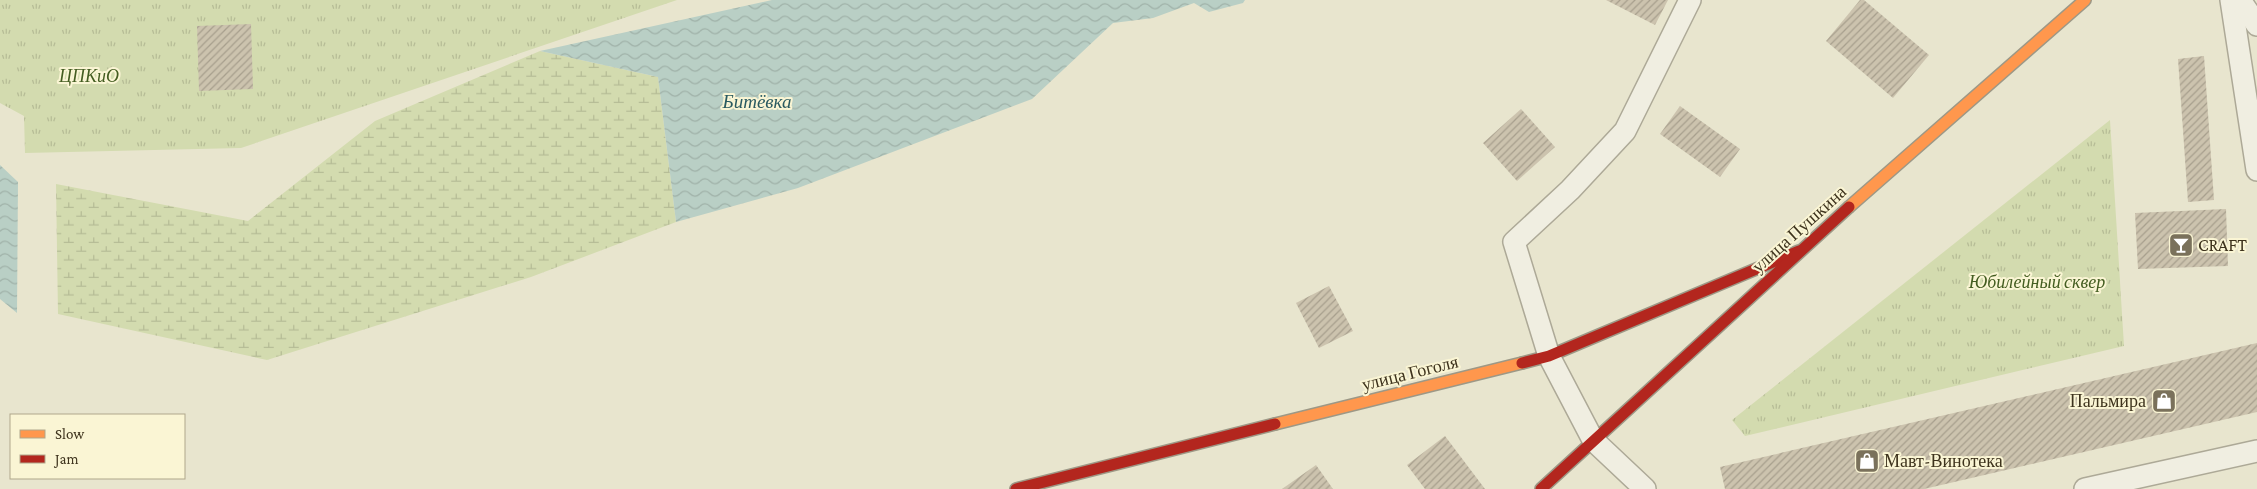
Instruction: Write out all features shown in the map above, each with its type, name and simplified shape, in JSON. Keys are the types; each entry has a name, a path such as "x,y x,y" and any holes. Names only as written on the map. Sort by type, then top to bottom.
{"main road":[{"name":"улица Пушкина","path":"1541,489 1799,251 2085,0"},
{"name":"улица Гоголя","path":"1016,489 1548,356 1799,251"}],"lane":[{"path":"1645,489 1593,440 1548,356 1514,242 1570,190 1625,131 1690,0"},
{"path":"2231,0 2257,170"},
{"path":"2240,0 2257,25"},
{"path":"2085,489 2257,451"}],"green space":[{"name":"ЦПКиО","path":"0,0 677,0 241,148 25,153 24,116 0,103"},
{"path":"540,51 658,77 676,222 531,277 267,360 58,314 56,184 248,221 375,121"},
{"name":"Юбилейный сквер","path":"2110,120 2124,346 1745,436 1732,420"}],"water":[{"name":"Битёвка","path":"772,0 1245,0 1243,3 1209,12 1194,3 1153,18 1113,23 1032,99 798,188 676,222 658,77 540,51"},
{"path":"0,165 18,182 17,313 0,299"}],"building":[{"path":"1606,0 1668,0 1655,25"},
{"path":"1860,0 1864,0 1929,55 1893,98 1826,41"},
{"path":"251,24 253,89 199,91 197,26"},
{"path":"2204,56 2214,200 2188,202 2178,59"},
{"path":"1680,106 1740,149 1720,177 1660,134"},
{"path":"1521,109 1555,147 1517,181 1483,143"},
{"path":"2226,209 2228,266 2138,269 2135,213"},
{"path":"1329,286 1353,331 1319,348 1296,303"},
{"path":"2257,343 2257,412 1924,489 1725,489 1720,467"},
{"path":"1445,436 1485,489 1425,489 1407,465"},
{"path":"1316,465 1333,489 1282,489"}],"traffic: slow":[{"path":"1849,207 2085,0"},
{"path":"1275,424 1522,363"}],"traffic: jam":[{"path":"1541,489 1849,207"},
{"path":"1522,363 1549,356 1799,251"},
{"path":"1016,489 1275,424"}],"place":[{"name":"CRAFT","path":"2181,245"},
{"name":"Пальмира","path":"2164,401"},
{"name":"Мавт-Винотека","path":"1867,461"}]}
